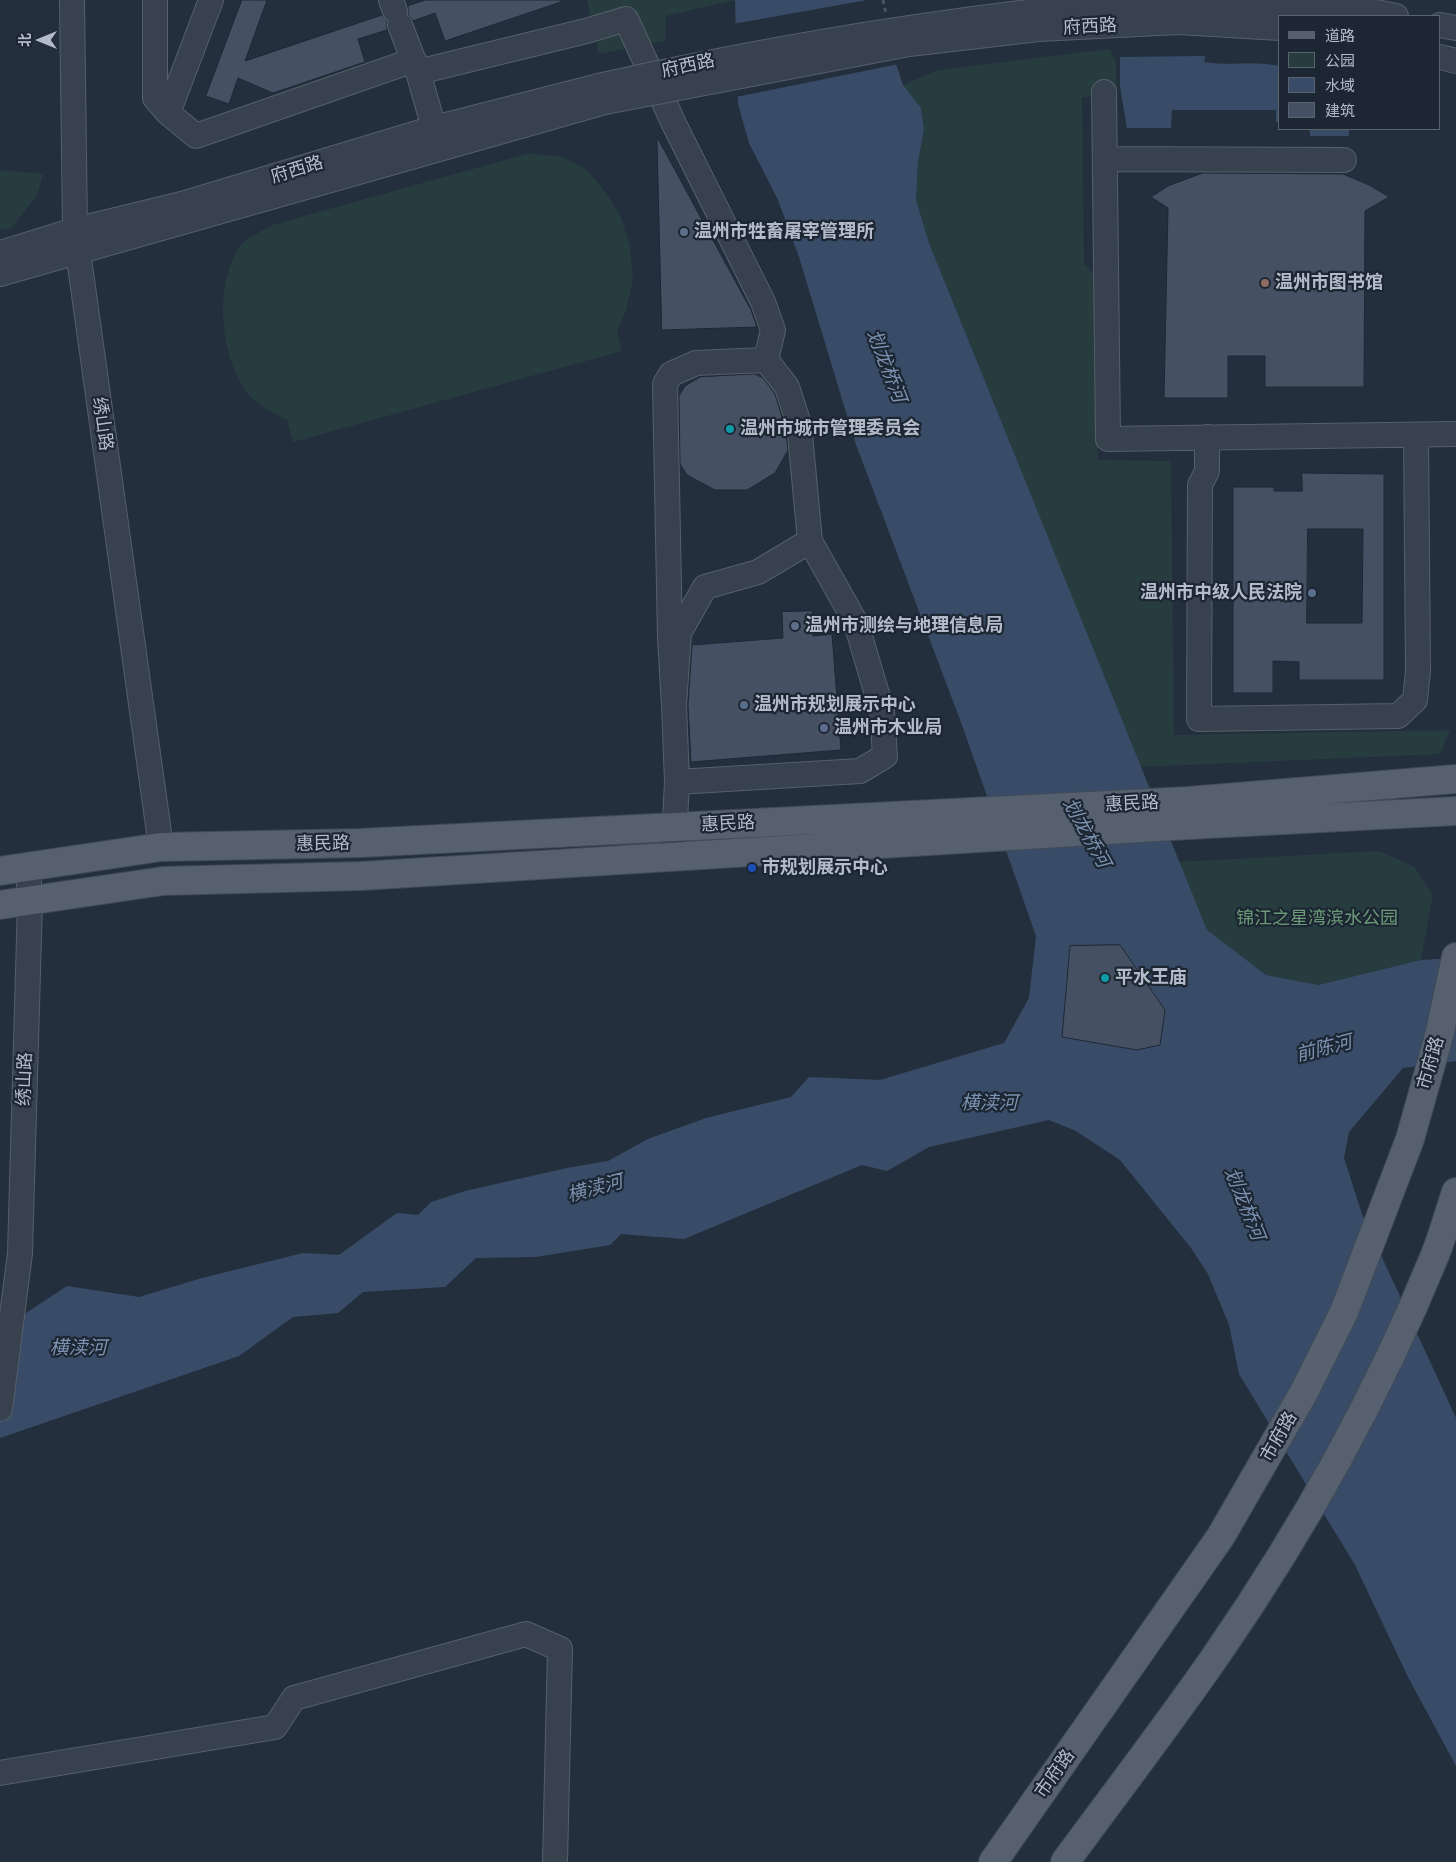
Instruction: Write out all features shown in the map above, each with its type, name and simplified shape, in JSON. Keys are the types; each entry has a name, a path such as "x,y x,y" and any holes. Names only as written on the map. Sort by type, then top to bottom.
{"main road":[{"name":"惠民路","path":"0,905 163,880 361,876 977,838 1189,813 1456,778"},
{"name":"惠民路","path":"0,871 161,847 360,843 972,812 1456,811"},
{"name":"市府路","path":"993,1862 1221,1536 1304,1392 1344,1312 1410,1139 1440,1032 1456,957"},
{"path":"1065,1862 1216,1656 1313,1503 1358,1420 1394,1345 1435,1255 1456,1192"}],"street":[{"name":"绣山路","path":"72,0 76,241 161,847"},
{"path":"155,0 155,98 168,113 196,136 416,66 586,31 626,19 674,124 764,302 773,330 766,360"},
{"path":"168,113 210,0"},
{"name":"府西路","path":"0,274 76,241 182,204 434,128 601,94 909,44 1037,20 1167,4 1264,2 1335,4 1391,15"},
{"path":"395,12 416,66 434,128"},
{"name":"府西路","path":"1037,20 1178,22 1278,28"},
{"path":"1441,25 1456,28"},
{"path":"1441,57 1456,62"},
{"path":"1104,92 1108,438 1456,434"},
{"name":"府西路","path":"0,253 76,241 601,94"},
{"path":"1105,159 1344,160"},
{"path":"677,782 860,771 885,756 882,711 856,623 810,542 798,424 787,387 766,360"},
{"path":"673,857 677,782 670,638 665,384 671,374 696,363 766,360"},
{"path":"1207,437 1207,472 1200,486 1199,719 1242,719 1398,716 1415,700 1418,671 1416,435"},
{"path":"674,705 679,633 705,587 758,572 810,542"},
{"name":"绣山路","path":"0,1409 20,1254 30,901 28,867"},
{"path":"0,1773 275,1726 294,1698 526,1634 560,1649 555,1862"}],"green space":[{"path":"587,0 735,0 666,16 665,41 599,54"},
{"path":"1110,49 1116,64 1117,96 1082,97 1084,264 1097,276 1098,460 1171,461 1174,735 1450,730 1440,754 1140,767 929,243 916,200 918,162 924,130 903,85 938,70"},
{"path":"530,153 563,157 587,170 606,193 620,215 630,246 633,280 626,310 617,331 622,351 293,442 287,420 262,406 249,395 240,381 227,347 224,329 224,292 227,274 239,247 251,237 272,225"},
{"path":"0,170 43,174 37,195 11,228 0,230"},
{"name":"锦江之星湾滨水公园","path":"1380,851 1414,867 1433,895 1421,960 1318,985 1266,975 1207,930 1179,862"}],"water":[{"path":"735,0 875,0 903,85 921,108 924,130 918,162 916,200 929,243 1207,930 1266,975 1318,985 1421,960 1456,958 1456,1061 1403,1068 1349,1132 1344,1158 1362,1214 1456,1418 1456,1766 1408,1677 1355,1565 1239,1374 1229,1325 1208,1274 1191,1248 1120,1160 1076,1131 1049,1120 929,1147 887,1171 862,1165 684,1239 621,1234 610,1245 536,1257 476,1258 445,1287 363,1292 338,1313 293,1317 239,1356 0,1438 0,1321 26,1313 67,1286 139,1297 202,1278 303,1253 339,1255 397,1213 418,1215 431,1202 465,1191 567,1168 608,1161 648,1139 706,1118 791,1097 809,1077 880,1080 1004,1043 1029,998 1036,936 962,725 855,442 799,257 778,200 749,143 738,104","holes":["1165,1010 1160,1045 1137,1050"]},
{"path":"1205,56 1204,62 1278,66 1278,122 1276,122 1276,110 1172,110 1171,128 1127,128 1120,87 1120,57"},
{"path":"1310,130 1349,130 1349,136 1310,136"}],"pier":[{"path":"867,0 877,0 899,64 736,97 733,24"}],"building":[{"path":"242,0 267,0 245,61 382,15 387,22 387,30 358,39 365,62 273,93 238,78 229,104 206,96"},
{"path":"426,0 560,0 561,2 445,41 435,13 413,21 408,14 408,6"},
{"name":"温州市牲畜屠宰管理所","path":"657,137 751,310 757,327 662,330"},
{"name":"温州市图书馆","path":"1203,173 1343,174 1369,185 1389,197 1365,211 1364,387 1265,387 1265,356 1228,356 1228,398 1164,398 1168,208 1151,197 1168,186"},
{"name":"温州市城市管理委员会","path":"755,374 763,378 775,394 785,427 788,450 775,473 747,490 715,490 687,475 680,464 679,396 685,386 700,377"},
{"path":"1302,473 1384,474 1384,680 1299,680 1299,662 1273,661 1273,693 1233,693 1233,487 1274,487 1274,491 1302,491","holes":["1308,529 1363,529 1362,623 1307,623"]},
{"path":"812,611 813,636 832,634 841,750 691,762 688,705 692,645 783,638 782,612"},
{"name":"平水王庙","path":"1120,945 1165,1010 1160,1045 1137,1050 1062,1037 1070,946"}],"place":[{"name":"温州市牲畜屠宰管理所","path":"684,232"},
{"name":"温州市图书馆","path":"1265,283"},
{"name":"温州市城市管理委员会","path":"730,429"},
{"name":"温州市中级人民法院","path":"1312,593"},
{"name":"温州市测绘与地理信息局","path":"795,626"},
{"name":"温州市规划展示中心","path":"744,705"},
{"name":"温州市木业局","path":"824,728"},
{"name":"市规划展示中心","path":"752,868"},
{"name":"平水王庙","path":"1105,978"}],"water label":[{"name":"划龙桥河","path":"886,366"},
{"name":"划龙桥河","path":"1086,833"},
{"name":"前陈河","path":"1324,1049"},
{"name":"横渎河","path":"989,1104"},
{"name":"横渎河","path":"595,1189"},
{"name":"划龙桥河","path":"1244,1204"},
{"name":"横渎河","path":"78,1349"}]}
